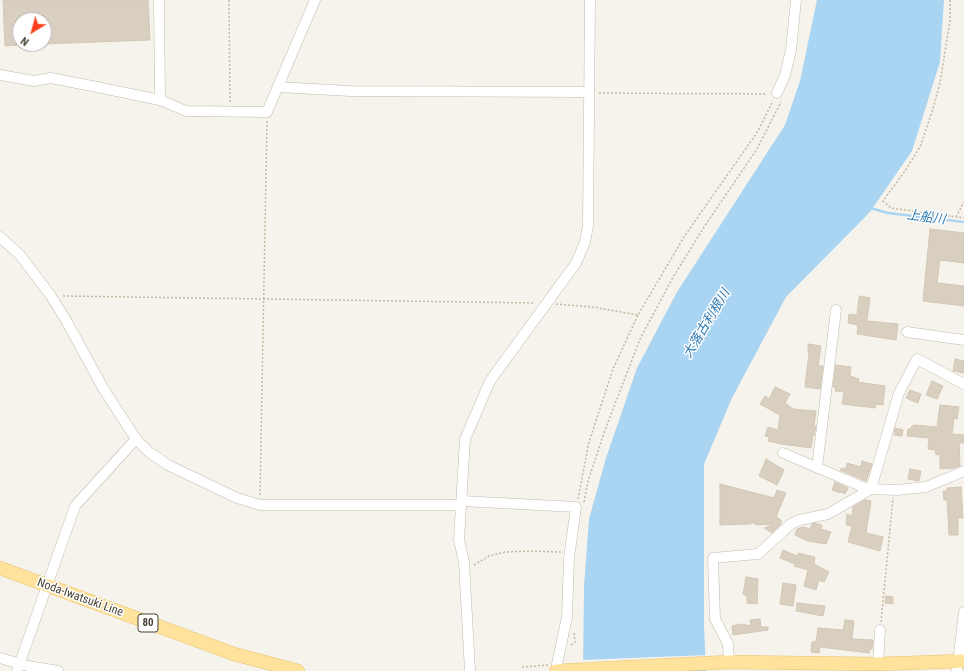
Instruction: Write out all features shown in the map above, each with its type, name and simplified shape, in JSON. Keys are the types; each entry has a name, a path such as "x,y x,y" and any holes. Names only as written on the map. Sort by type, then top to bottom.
{"main road":[{"name":"Noda-Iwatsuki Line","path":"0,568 234,654 298,671"},
{"path":"557,671 729,662 960,664"}],"street":[{"path":"159,0 160,100"},
{"path":"0,75 34,81 51,78 160,100 186,111 203,113 230,111 267,112 315,0"},
{"path":"470,671 465,572 459,540 465,439 475,412 490,381 576,263 585,242 588,226 590,0"},
{"path":"777,93 785,75 791,50 796,0"},
{"path":"278,87 350,90 589,92"},
{"path":"0,237 20,255 51,296 103,388 136,439 149,452 168,465 237,498 260,505 462,504 580,506 570,553 567,617 557,664 557,671"},
{"path":"817,468 836,310"},
{"path":"907,332 964,340"},
{"path":"729,662 728,644 715,619 713,558 758,554 791,524 799,520 828,514 871,489 899,393 917,359 964,384"},
{"path":"18,667 75,506 136,439"},
{"path":"783,453 871,489 894,490 926,487 964,471"},
{"path":"960,664 964,612"},
{"path":"878,664 880,630"},
{"path":"0,658 18,667 58,671"}],"path":[{"path":"229,0 230,111"},
{"path":"950,0 948,28 940,83 932,112 920,147 905,171 882,201 891,208 964,218"},
{"path":"580,506 589,442 613,369 638,315 684,237 758,132 777,93 589,92"},
{"path":"260,505 267,112"},
{"path":"580,506 605,430 640,339 672,279 704,227 757,149 771,122"},
{"path":"956,217 964,202"},
{"path":"51,296 546,304 593,307 638,315"},
{"path":"880,630 894,490"},
{"path":"465,572 489,556 505,552 528,551 570,553"},
{"path":"560,654 575,642 574,626"}],"water":[{"name":"大落古利根川","path":"817,0 944,0 940,62 912,151 870,212 786,297 732,398 704,464 704,626 706,671 583,671 584,587 589,519 606,458 637,368 677,292 785,125 800,81"}],"pier":[{"path":"708,655 708,668 581,671 581,660"}],"building":[{"path":"3,0 148,0 150,40 52,44 52,12 12,12 12,46 5,46"},
{"path":"930,229 964,233 964,263 940,260 937,283 964,286 964,306 923,301"},
{"path":"859,297 870,298 867,321 898,324 896,340 857,334 858,325 848,323 849,314 857,315"},
{"path":"808,344 821,346 818,366 823,366 820,389 805,387 809,352"},
{"path":"955,359 964,361 964,373 953,371"},
{"path":"836,365 851,367 850,376 859,379 858,382 885,386 883,405 876,404 875,408 842,404 844,392 835,391 836,387 833,387"},
{"path":"932,381 943,386 937,399 926,395"},
{"path":"775,387 790,394 785,403 793,409 816,411 814,426 816,426 811,448 768,441 769,437 765,436 768,427 778,430 780,415 760,404 765,396 769,399"},
{"path":"910,390 921,394 918,403 906,398"},
{"path":"940,405 959,407 957,419 954,418 952,434 964,435 964,443 959,443 960,466 954,468 940,469 940,454 936,455 935,450 928,449 929,438 907,436 908,429 911,429 914,425 937,427"},
{"path":"895,428 903,430 902,436 894,435"},
{"path":"766,459 784,470 777,485 759,476"},
{"path":"862,461 872,464 866,481 840,470 842,468 846,469 847,463 861,467"},
{"path":"910,469 921,471 919,481 908,479"},
{"path":"835,482 848,488 845,494 832,490"},
{"path":"720,484 774,498 777,490 786,493 776,517 781,520 781,524 772,533 764,528 770,526 770,524 756,525 752,522 751,524 720,525"},
{"path":"961,487 963,518 958,518 958,535 949,535 947,500 944,500 943,491 947,491 947,488"},
{"path":"865,500 871,501 866,533 883,537 880,551 848,542 852,526 846,525 847,514 852,516 853,507"},
{"path":"815,523 822,525 821,529 831,532 826,544 808,541 795,535 797,529 803,527 810,529 812,524"},
{"path":"783,550 797,556 798,553 815,557 814,564 829,572 824,582 819,580 816,590 804,586 808,570 794,566 795,564 780,558"},
{"path":"746,577 758,579 757,604 747,603 747,597 743,594"},
{"path":"783,583 796,585 793,606 780,604"},
{"path":"886,596 893,597 893,604 885,603"},
{"path":"797,603 825,606 823,616 796,611"},
{"path":"760,619 761,627 768,627 768,630 733,635 732,626 741,624 751,626 750,620"},
{"path":"845,620 854,621 852,639 873,640 872,649 870,649 869,653 820,647 819,653 811,652 812,642 816,642 818,628 843,630"}],"waterway":[{"name":"上船川","path":"870,208 888,213 964,222"}]}
